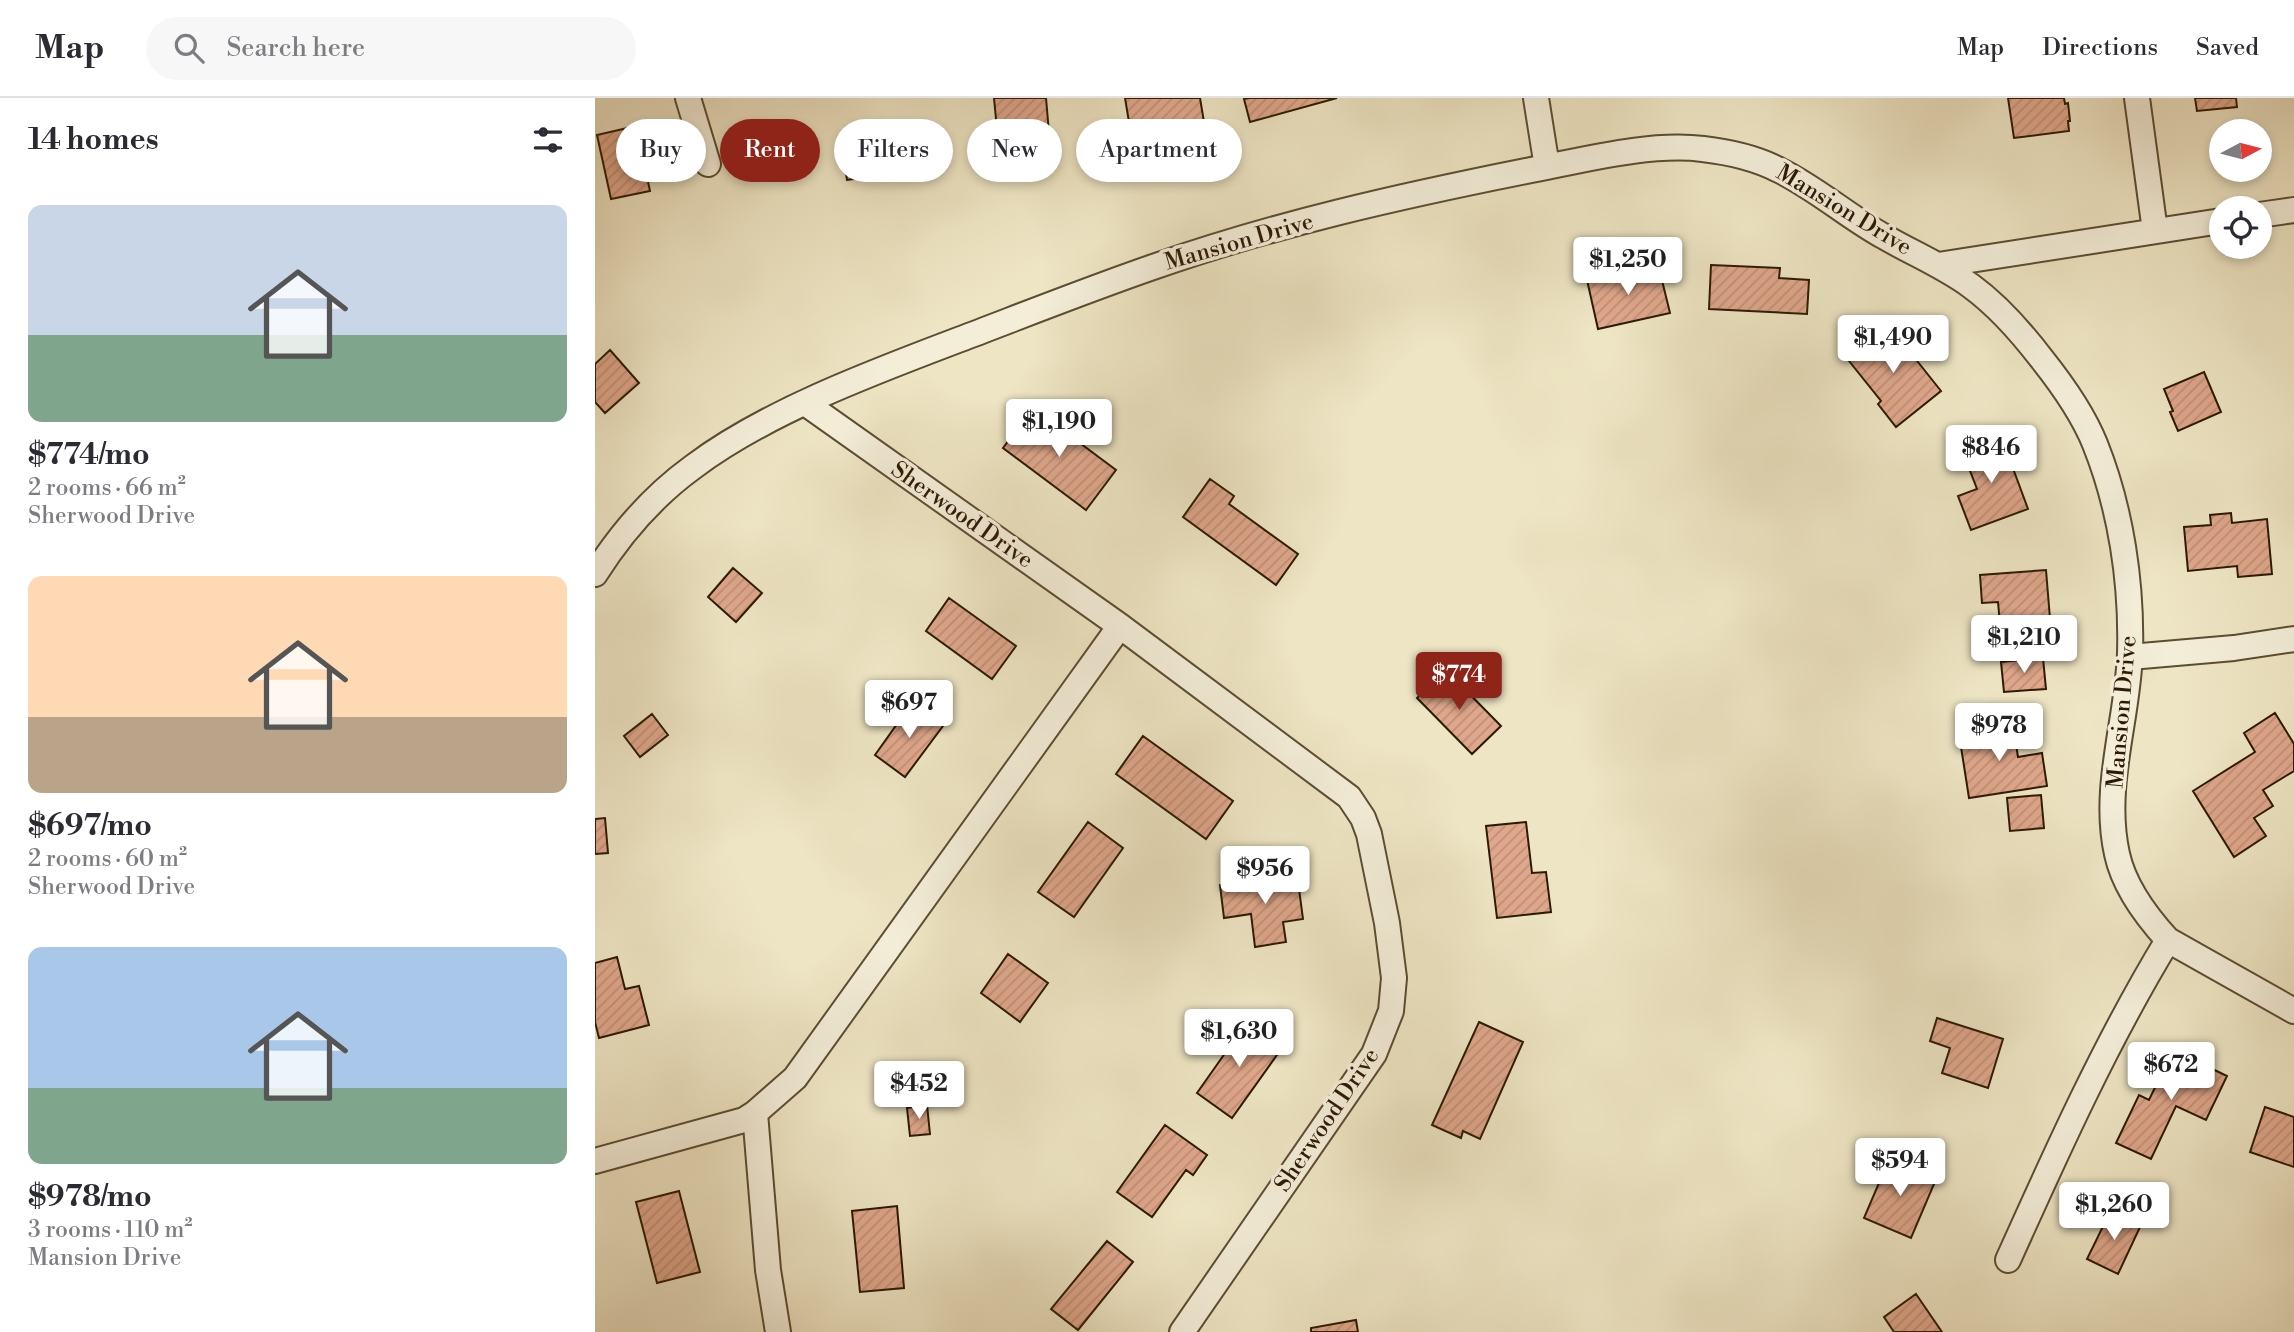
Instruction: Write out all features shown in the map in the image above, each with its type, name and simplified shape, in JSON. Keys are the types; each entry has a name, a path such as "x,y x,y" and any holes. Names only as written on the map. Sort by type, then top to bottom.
{"street":[{"path":"688,98 708,164"},
{"path":"1536,98 1547,167"},
{"path":"2137,98 2155,231"},
{"name":"Mansion Drive","path":"595,574 616,541 653,500 694,465 745,434 805,403 911,358 1157,266 1343,211 1547,167 1656,148 1697,148 1738,155 1776,168 1880,235 1972,286 2001,312 2041,358 2076,408 2094,440 2112,497 2122,543 2130,610 2130,657 2115,766 2113,816 2117,856 2133,895 2168,940 2294,1011"},
{"path":"2272,213 2294,210"},
{"name":"Mansion Drive","path":"1938,265 2209,223"},
{"name":"Sherwood Drive","path":"805,403 1120,626 1349,797 1363,818 1369,834 1387,923 1394,978 1391,1011 1374,1054 1182,1332"},
{"path":"595,1161 744,1121 795,1078 1120,626"},
{"path":"2130,657 2234,648 2294,639"},
{"path":"2008,1260 2057,1151 2128,1006 2168,940"},
{"path":"755,1113 768,1270 778,1332"}],"building":[{"path":"994,98 1046,98 1048,119 996,119"},
{"path":"1125,98 1200,98 1204,119 1128,119"},
{"path":"1337,98 1250,122 1244,99"},
{"path":"2008,98 2064,98 2065,104 2068,103 2069,131 2014,138"},
{"path":"2195,98 2236,98 2237,107 2197,111"},
{"path":"616,131 616,182 648,182 650,191 611,199 597,135"},
{"path":"1658,264 1670,313 1598,329 1587,280"},
{"path":"1711,265 1780,268 1779,278 1809,280 1807,314 1709,309"},
{"path":"1887,323 1941,391 1896,427 1878,404 1881,401 1845,356"},
{"path":"610,350 639,383 605,413 595,402 595,364"},
{"path":"2204,372 2221,412 2178,431 2164,389"},
{"path":"1033,408 1116,470 1086,510 1003,448"},
{"path":"2001,436 2028,509 1971,530 1958,496 1977,489 1962,450"},
{"path":"1210,479 1234,496 1229,504 1298,554 1276,585 1183,517"},
{"path":"2231,513 2232,523 2267,519 2272,574 2238,577 2237,566 2188,571 2184,527 2211,525 2210,515"},
{"path":"733,568 762,593 736,622 708,597"},
{"path":"2046,570 2052,643 2002,647 1998,602 1982,603 1980,575"},
{"path":"949,598 1016,646 992,679 926,631"},
{"path":"2043,658 2046,689 2004,692 2001,662"},
{"path":"1446,670 1501,726 1472,754 1417,698"},
{"path":"912,703 943,726 905,777 875,755"},
{"path":"2275,713 2294,744 2294,771 2263,790 2273,806 2254,818 2266,836 2234,857 2193,791 2255,752 2244,733"},
{"path":"652,714 668,735 640,757 624,736"},
{"path":"2013,725 2018,757 2042,753 2047,786 1969,798 1959,734"},
{"path":"1143,736 1233,801 1206,839 1116,774"},
{"path":"2041,795 2044,828 2010,831 2007,798"},
{"path":"605,818 608,853 595,854 595,819"},
{"path":"1088,822 1123,848 1074,917 1038,892"},
{"path":"1526,822 1532,873 1546,872 1551,912 1497,918 1486,826"},
{"path":"1297,874 1303,919 1283,922 1286,942 1255,947 1251,914 1224,918 1220,885"},
{"path":"1008,954 1048,983 1020,1022 981,993"},
{"path":"617,957 625,989 639,986 649,1025 599,1038 595,1022 595,963"},
{"path":"1937,1018 2003,1039 1988,1088 1942,1073 1950,1048 1930,1041"},
{"path":"1479,1022 1523,1042 1480,1139 1463,1131 1461,1138 1432,1125"},
{"path":"1247,1024 1282,1048 1232,1118 1197,1093 1228,1049 1217,1041 1228,1026 1239,1035"},
{"path":"2173,1050 2227,1076 2206,1120 2176,1106 2151,1159 2116,1143 2139,1095 2149,1100"},
{"path":"927,1105 930,1134 910,1136 907,1108"},
{"path":"2265,1107 2294,1117 2294,1167 2250,1152"},
{"path":"1165,1125 1207,1155 1193,1175 1186,1170 1152,1217 1117,1192"},
{"path":"1890,1157 1937,1177 1911,1238 1864,1218"},
{"path":"679,1191 700,1272 657,1283 636,1202"},
{"path":"897,1206 904,1288 860,1292 852,1211"},
{"path":"2111,1210 2141,1225 2118,1274 2087,1259"},
{"path":"1107,1241 1133,1262 1078,1330 1051,1309"},
{"path":"1916,1294 1942,1332 1894,1332 1884,1317"},
{"path":"1356,1320 1358,1332 1311,1332 1311,1328"}]}
